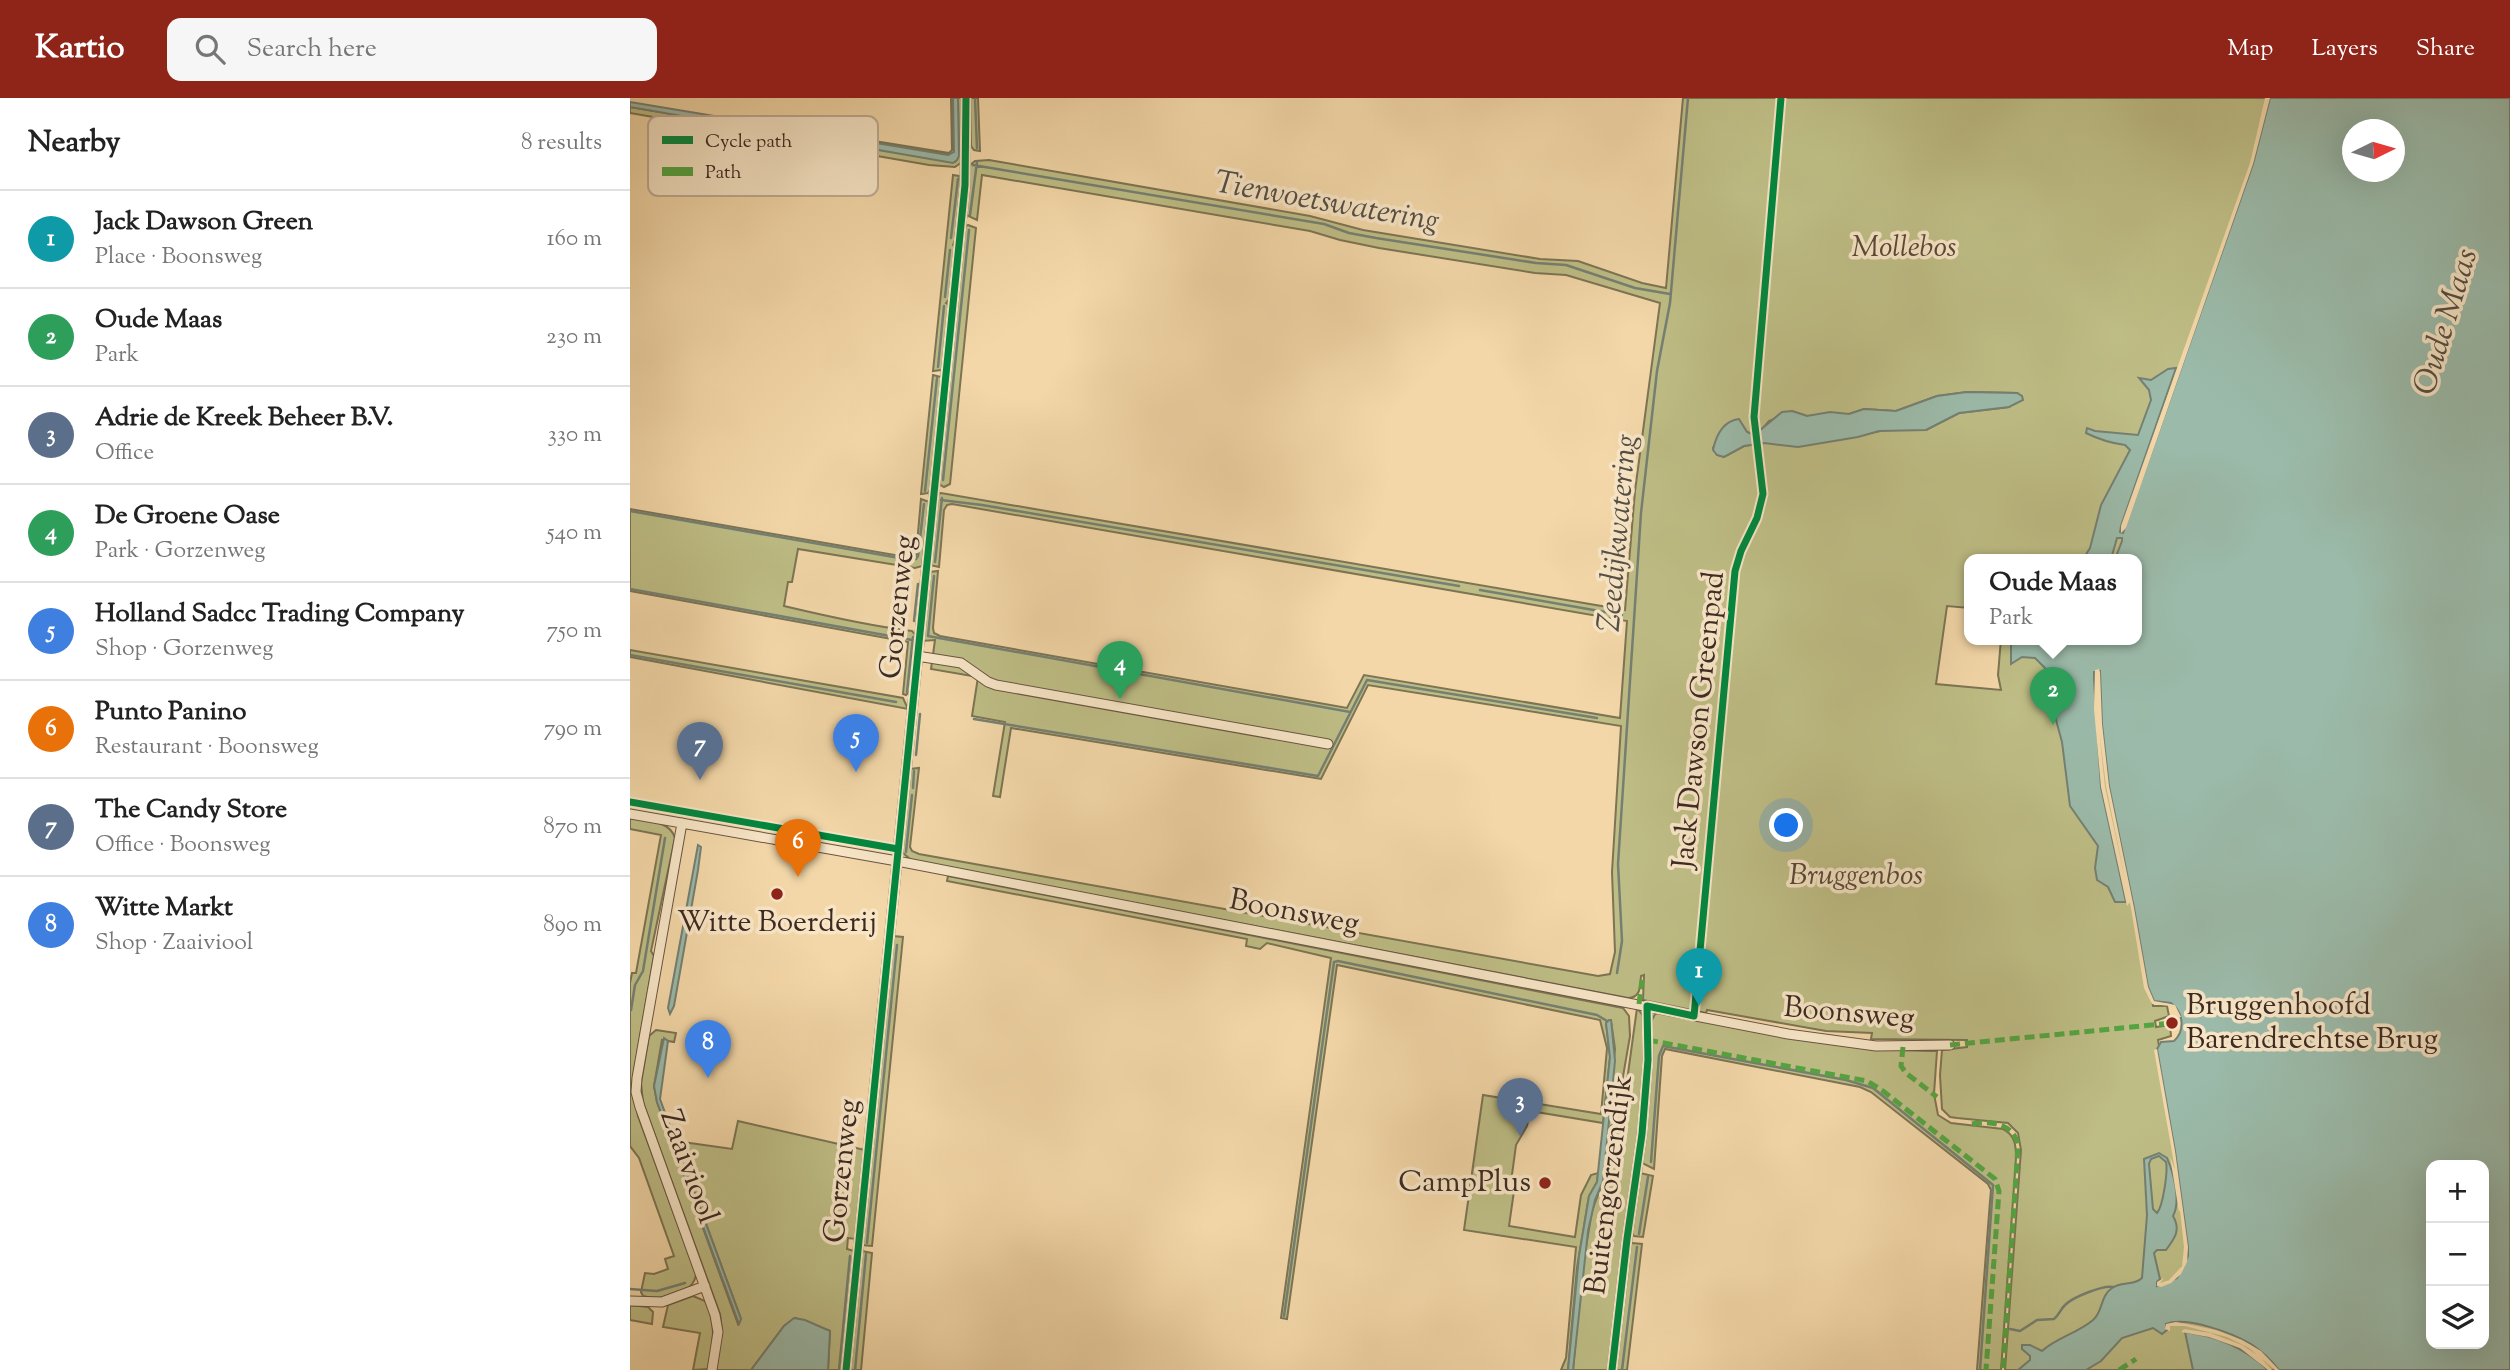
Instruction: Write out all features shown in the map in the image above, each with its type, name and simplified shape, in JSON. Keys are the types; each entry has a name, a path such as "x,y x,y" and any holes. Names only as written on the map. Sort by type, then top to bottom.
{"street":[{"name":"Gorzenweg","path":"846,1370 965,185 966,98"},
{"name":"Gorzenweg","path":"917,656 961,663 996,685 1328,744"},
{"name":"Boonsweg","path":"630,814 897,861 1738,1025 1830,1041 1890,1047 1950,1045"},
{"name":"Zaaiviool","path":"682,823 636,1092 705,1286 718,1332 712,1370"},
{"name":"Buitengorzendijk","path":"1612,1370 1642,1133 1648,1060 1647,1006"},
{"path":"630,1301 662,1302 705,1286"}],"green space":[{"path":"953,98 954,152 951,155 878,142 949,153 952,150"},
{"path":"958,98 963,98 962,162 955,167 878,156 878,149 955,162 959,156"},
{"path":"970,98 978,98 980,151 971,146"},
{"path":"1683,98 2272,98 2255,167 2121,554 1964,554 1964,608 1947,606 1936,684 2001,690 1998,675 2000,645 2011,645 2011,650 2053,645 2105,645 2153,1006 2167,1006 2169,1016 2155,1021 2156,1027 2170,1025 2171,1036 2158,1040 2183,1191 2305,1370 2005,1370 2021,1150 2018,1133 2008,1123 1950,1117 1942,1109 1942,1050 1967,1047 1967,1040 1871,1039 1872,1033 1826,1031 1707,1010 1706,1013 1643,1000 1644,975 1641,976 1638,994 1628,998 911,860 902,852 910,769 919,768 910,847 919,854 1598,976 1610,974 1615,952 1612,872 1621,726 1368,685 1321,779 1011,728 1000,797 993,796 1005,722 972,716 978,677 931,669 935,640 922,641 930,572 938,571 933,628 934,633 940,636 1347,708 1364,675 1620,718 1627,621 952,504 947,505 944,510 939,567 930,565 938,494 941,493 1625,610 1635,491 1660,303 1566,275 1535,273 1379,248 1310,231 982,175 977,220 966,215 969,169 975,161 989,160 1310,216 1363,230 1540,259 1578,261 1642,283 1666,288","holes":["1967,392 2017,393 2009,407 1959,413 1926,430 1885,430 1838,440 1764,443 1744,446 1724,457 1717,455 1713,448 1722,430 1733,421 1739,420 1747,432 1754,435 1769,421 1792,411 1807,416 1849,414 1864,409 1896,411 1937,396"]},
{"path":"630,107 683,116 648,116 630,113"},
{"path":"953,175 959,176 961,182 950,298 946,303 949,305 943,367 933,371"},
{"path":"965,226 976,228 950,484 944,487 939,484"},
{"path":"933,375 941,377 942,383 930,490 921,494"},
{"path":"921,499 929,502 922,566 915,568 798,549 784,606 864,624 912,631 916,636 911,690 906,695 903,694 908,642 630,591 630,509 912,558 916,555"},
{"path":"630,650 903,698 908,709 630,657"},
{"path":"630,818 663,825 675,838 651,951 654,956 632,1084 638,1116 696,1274 694,1281 683,1292 658,1298 643,1296 641,1292 645,1273 654,1274 668,1269 665,1259 674,1256 639,1158 630,1146 630,983 632,973 636,973 661,835 630,829"},
{"path":"948,876 1623,1008 1629,1016 1630,1036 1615,1123 1607,1129 1615,1049 1611,1021 1606,1023 1610,1057 1603,1123 1530,1111 1527,1126 1516,1145 1511,1182 1515,1184 1509,1226 1575,1237 1581,1195 1591,1175 1598,1173 1597,1182 1589,1196 1577,1268 1568,1370 1561,1370 1566,1358 1576,1247 1464,1230 1483,1095 1601,1114 1607,1048 1600,1020 1337,965 1287,1319 1281,1318 1331,958 1267,943 1260,949 1246,946 1247,939 947,881"},
{"path":"893,936 903,937 872,1246 862,1245"},
{"path":"1637,1008 1644,1017 1645,1037 1642,1108 1609,1370 1573,1370 1582,1271 1592,1211 1603,1181 1606,1137 1620,1132"},
{"path":"1661,1012 1832,1044 1937,1051 1934,1094 1938,1115 1951,1123 2003,1129 2010,1134 2015,1145 2001,1370 1977,1370 1991,1190 1988,1184 1871,1092 1860,1087 1665,1049 1662,1056 1654,1169 1642,1163 1651,1022 1655,1014"},
{"path":"656,1030 676,1033 674,1042 662,1040 654,1086 657,1102 738,1324 741,1319 676,1142 682,1139 683,1142 732,1149 738,1121 865,1150 856,1239 848,1238 847,1249 854,1251 842,1370 828,1370 830,1331 796,1318 784,1326 751,1370 716,1370 722,1330 720,1314 643,1102 641,1083 649,1036"},
{"path":"1640,1173 1653,1176 1643,1237 1634,1236 1632,1233"},
{"path":"1632,1243 1642,1244 1627,1370 1615,1370 1630,1246"},
{"path":"862,1251 872,1253 861,1370 850,1370"},
{"path":"693,1296 705,1301 712,1318 713,1335 708,1369 693,1370 700,1333 663,1327 668,1305"},
{"path":"630,1305 648,1307 653,1312 652,1324 630,1320"}],"water":[{"path":"953,98 958,98 959,156 953,163 878,150 878,143 948,155 954,152"},
{"path":"2270,98 2510,98 2510,1370 2279,1370 2263,1353 2243,1340 2209,1327 2175,1322 2166,1324 2167,1330 2162,1334 2153,1328 2122,1338 2101,1361 2086,1370 2018,1370 2030,1360 2022,1345 2030,1345 2042,1351 2093,1320 2105,1295 2112,1288 2142,1278 2147,1215 2144,1159 2159,1153 2167,1158 2174,1179 2176,1203 2173,1216 2177,1226 2176,1234 2166,1250 2157,1250 2154,1253 2160,1279 2157,1286 2177,1278 2188,1256 2175,1151 2157,1049 2161,1042 2174,1041 2178,1037 2182,1022 2171,1003 2154,1001 2148,987 2109,786 2102,724 2100,671 2094,672 2094,680 2101,787 2126,902 2115,902 2108,887 2097,880 2095,868 2098,846 2070,806 2062,742 2056,720 2057,685 2050,673 2035,658 2022,657 2011,664 2011,645 2142,645 2142,554 2117,554 2122,541 2122,538 2117,538 2112,554 2086,554 2101,505 2130,450 2125,445 2086,433 2087,428 2138,435 2151,400 2149,390 2139,378 2151,380 2168,369 2176,368 2120,532 2123,533 2253,164","holes":["2159,1156 2166,1162 2164,1189 2157,1213 2153,1209 2149,1164 2151,1159"]},
{"path":"630,102 714,116 682,116 630,107"},
{"path":"1967,392 2017,393 2023,400 2009,407 1959,413 1926,430 1879,431 1798,447 1764,443 1744,446 1724,457 1713,450 1721,430 1733,420 1739,419 1747,432 1754,435 1782,412 1792,411 1807,416 1830,412 1849,414 1864,409 1896,411 1937,396"},
{"path":"698,845 701,847 698,870 674,1006 670,1014 668,1008"},
{"path":"1609,1020 1615,1061 1603,1181 1595,1200 1588,1231 1573,1370 1568,1370 1579,1256 1589,1196 1597,1182 1610,1057 1606,1023"},
{"path":"664,1038 668,1041 660,1099 741,1319 739,1324 657,1102 654,1086"},
{"path":"794,1318 830,1331 828,1370 751,1370 784,1326"},
{"path":"2185,1332 2230,1344 2268,1370 2193,1370"}],"pier":[{"path":"2265,98 2270,98 2253,164 2126,528 2121,533 2121,526 2250,163"},
{"path":"2099,669 2100,672 2109,786 2148,987 2154,1001 2175,1005 2181,1017 2177,1017 2170,1006 2152,1004 2144,988 2130,902 2127,906 2101,787 2094,709 2095,670","holes":["2099,729 2106,786 2126,884 2105,787"]},
{"path":"2157,1049 2188,1247 2187,1262 2181,1274 2161,1287 2157,1286 2157,1282 2164,1278 2160,1283 2169,1280 2182,1266 2184,1247 2170,1156 2175,1170 2154,1050"},
{"path":"2176,1322 2216,1330 2242,1340 2261,1351 2279,1370 2275,1370 2249,1348 2227,1337 2185,1326 2170,1326 2170,1331 2165,1329 2166,1324"},
{"path":"2184,1329 2210,1333 2242,1345 2259,1356 2272,1370 2268,1370 2240,1348 2209,1337 2181,1332"}],"waterway":[{"path":"975,98 977,148"},
{"name":"Zeedijkwatering","path":"1617,973 1622,941 1618,864 1641,513 1657,371 1670,303 1688,98"},
{"path":"970,215 977,162"},
{"name":"Tienvoetswatering","path":"973,165 1324,224 1349,233 1376,238 1536,263 1566,265 1635,288 1670,294"},
{"path":"951,238 958,179"},
{"path":"943,480 969,230"},
{"path":"945,297 950,250"},
{"path":"938,367 944,306"},
{"path":"925,491 937,378"},
{"path":"935,562 942,498"},
{"path":"941,500 1459,586"},
{"path":"630,511 911,560 918,556 924,504"},
{"path":"934,576 928,636 1350,712"},
{"path":"914,621 918,584"},
{"path":"630,589 912,640"},
{"path":"1480,590 1622,615"},
{"path":"907,692 913,637"},
{"path":"630,655 896,702"},
{"path":"974,719 1318,776 1367,680 1597,718"},
{"path":"916,755 920,714"},
{"path":"913,788 914,771"},
{"path":"906,852 912,795"},
{"path":"631,1010 635,985 643,971 665,838"},
{"path":"867,1243 897,945"},
{"path":"1284,1316 1334,962 1597,1015 1607,1021"},
{"path":"1651,1162 1659,1056 1663,1046 1846,1080 1873,1088 1993,1185 1980,1370"},
{"path":"1639,1234 1648,1177"},
{"path":"1622,1370 1637,1247"},
{"path":"855,1370 866,1254"},
{"path":"839,1370 850,1256"},
{"path":"630,1289 657,1291 685,1283"},
{"path":"2010,1329 2020,1331 2037,1320 2054,1319 2065,1305 2074,1299 2096,1290 2113,1287"}],"marked path":[{"path":"1639,1004 1642,980"},
{"path":"1950,1045 2172,1023"},
{"path":"1648,1040 1867,1081 1995,1179 1999,1191 1986,1370"},
{"path":"1903,1047 1901,1066 1937,1097"},
{"path":"1972,1124 2001,1125 2012,1133 2018,1146 2003,1370"},
{"path":"2119,1370 2136,1359"}],"cycle path":[{"path":"846,1370 965,185 966,98"},
{"name":"Jack Dawson Greenpad","path":"1612,1370 1642,1134 1648,1060 1647,1006 1694,1016 1735,571 1741,551 1757,518 1763,494 1754,417 1781,98"},
{"path":"630,802 898,849"}],"place":[{"name":"De Groene Oase","path":"1120,699"},
{"name":"Oude Maas","path":"2053,725"},
{"name":"Holland Sadcc Trading Company","path":"856,772"},
{"name":"The Candy Store","path":"700,780"},
{"name":"Punto Panino","path":"798,877"},
{"name":"Witte Boerderij","path":"777,894"},
{"name":"Jack Dawson Green","path":"1699,1006"},
{"name":"Bruggenhoofd Barendrechtse Brug","path":"2172,1023"},
{"name":"Witte Markt","path":"708,1078"},
{"name":"Adrie de Kreek Beheer B.V.","path":"1520,1136"},
{"name":"CampPlus","path":"1545,1183"}],"park label":[{"name":"Mollebos","path":"1904,248"},
{"name":"Bruggenbos","path":"1856,876"}]}
